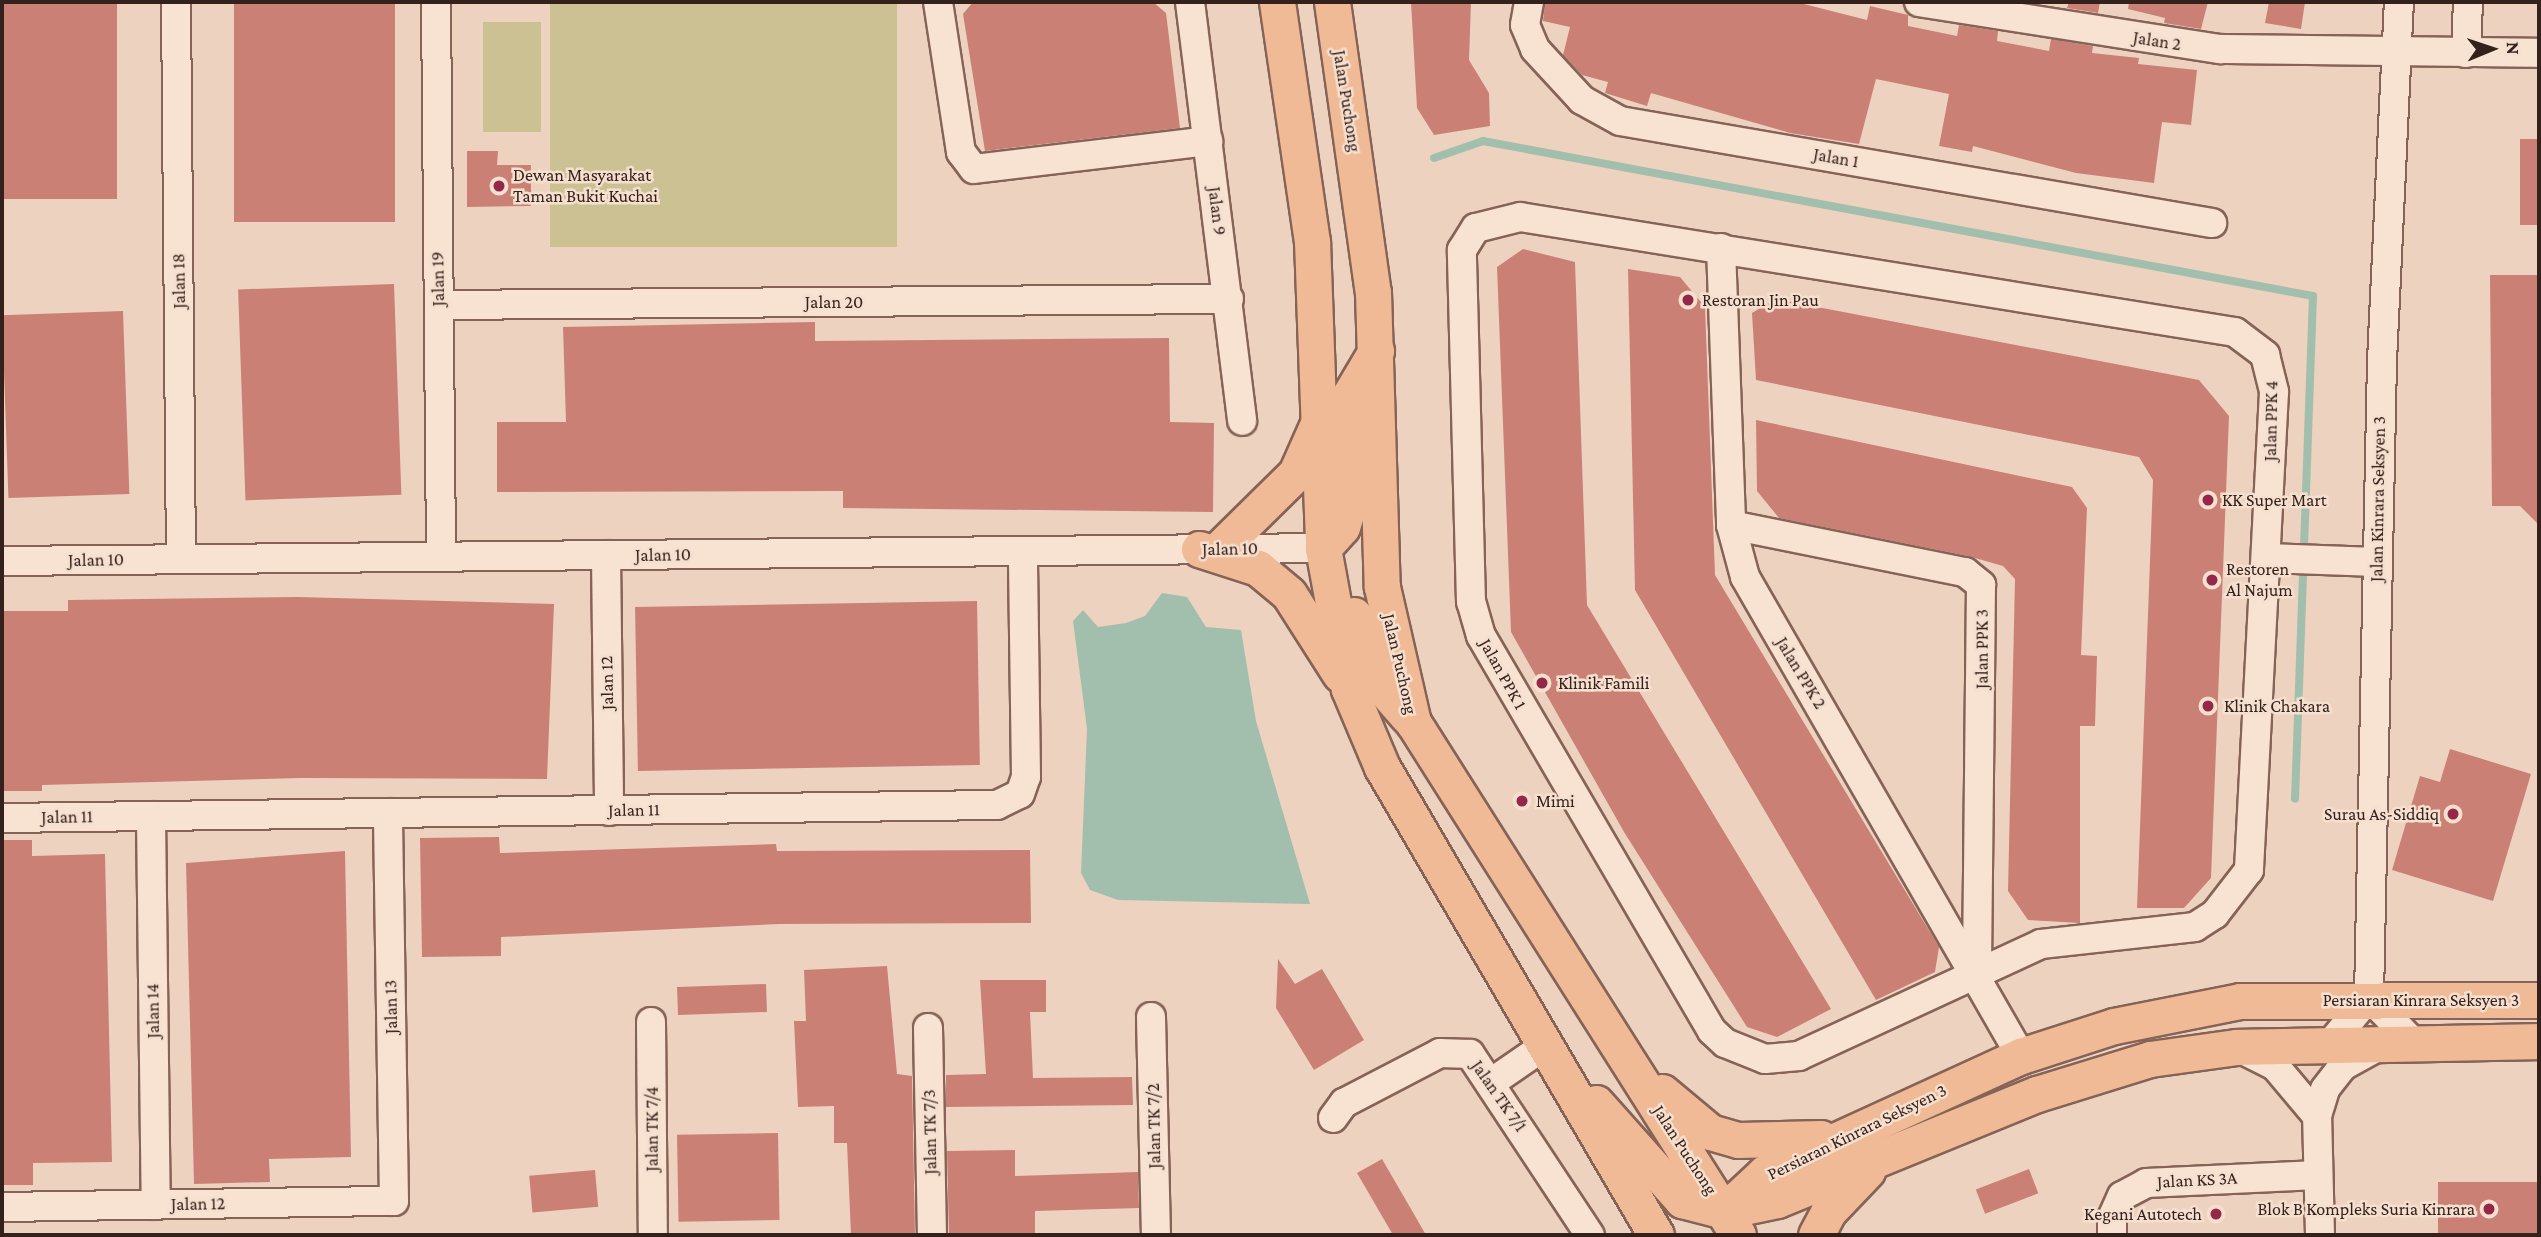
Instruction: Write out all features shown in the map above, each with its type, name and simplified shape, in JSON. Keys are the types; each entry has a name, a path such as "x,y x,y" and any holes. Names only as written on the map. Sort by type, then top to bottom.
{"main road":[{"path":"1277,2 1312,242 1320,380 1323,548 1349,689"},
{"name":"Jalan Puchong","path":"1332,2 1376,351 1378,546 1413,722 1623,1054 1728,1227"},
{"path":"1323,548 1342,527 1349,504 1348,398 1376,351"},
{"path":"1320,380 1315,429 1296,473 1209,549 1258,568 1289,594 1349,689 1382,767 1656,1235"},
{"path":"1323,548 1351,585 1355,623 1381,687 1413,722"},
{"name":"Persiaran Kinrara Seksyen 3","path":"1728,1227 1765,1173 2021,1056 2194,1009 2369,997 2539,1000"},
{"name":"Persiaran Kinrara Seksyen 3","path":"1728,1227 2046,1090 2150,1059 2237,1047 2400,1041 2539,1041"},
{"path":"1623,1054 1710,1132 1769,1143 1859,1131"},
{"path":"1553,1055 1682,1200 1728,1227"},
{"path":"1816,1235 1828,1212 1875,1164"}],"street":[{"name":"Jalan 18","path":"176,2 181,559"},
{"name":"Jalan 19","path":"436,2 441,557"},
{"path":"939,2 961,152 974,169 1209,141"},
{"name":"Jalan 9","path":"1190,2 1229,299 1242,421"},
{"name":"Jalan 1","path":"1529,2 1525,25 1535,48 1582,100 1620,121 2212,223"},
{"name":"Jalan 2","path":"1919,2 2220,50 2398,54 2539,52"},
{"name":"Jalan Kinrara Seksyen 3","path":"2369,997 2365,561 2398,54 2399,2"},
{"path":"2466,53 2468,2"},
{"name":"Jalan PPK 1","path":"1721,248 1520,216 1476,228 1462,250 1471,602 1481,636 1725,1043 1765,1059 1799,1056 1977,971"},
{"name":"Jalan PPK 2","path":"1721,248 1731,526 1745,577 1977,971 2021,1056"},
{"name":"Jalan PPK 4","path":"1721,248 2235,332 2265,355 2273,373 2277,558 2249,870 2215,914 2195,927 2041,944 1977,971"},
{"name":"Jalan 20","path":"439,305 1229,299"},
{"name":"Jalan PPK 3","path":"1731,526 1965,572 1980,585 1977,971"},
{"name":"Jalan 10","path":"2,561 1323,548"},
{"name":"Jalan 11","path":"2,818 997,805 1020,794 1026,778 1023,551"},
{"name":"Jalan 12","path":"606,555 609,811"},
{"path":"2277,558 2365,561"},
{"name":"Jalan 13","path":"388,813 394,1201"},
{"name":"Jalan 14","path":"151,817 156,1205"},
{"path":"2320,1235 2317,1116 2343,1066 2400,1041 2369,997 2330,1043"},
{"name":"Jalan TK 7/2","path":"1151,1017 1156,1235"},
{"name":"Jalan TK 7/4","path":"651,1022 653,1235"},
{"name":"Jalan TK 7/3","path":"928,1028 932,1235"},
{"path":"2237,1047 2275,1066 2317,1116"},
{"name":"Jalan TK 7/1","path":"1333,1118 1344,1103 1440,1053 1470,1054 1492,1082 1590,1235"},
{"path":"1492,1082 1553,1055"},
{"name":"Jalan KS 3A","path":"2112,1235 2112,1217 2122,1196 2146,1183 2318,1175"},
{"name":"Jalan 12","path":"2,1207 394,1201"}],"shaded area":[{"path":"550,2 897,2 897,247 550,247"},
{"path":"483,22 541,22 541,132 483,132"},
{"path":"1162,593 1187,597 1206,627 1241,630 1256,721 1310,904 1118,900 1090,890 1081,873 1087,729 1073,621 1083,610 1098,627 1126,623 1145,616"}],"building":[{"path":"2,2 117,2 117,199 2,199"},
{"path":"234,2 395,2 395,222 234,222"},
{"path":"973,2 1153,2 1166,13 1180,128 985,151 963,14"},
{"path":"1411,2 1471,2 1469,60 1489,93 1490,126 1434,135 1417,108"},
{"path":"1545,2 1796,2 1867,20 1870,6 1908,15 1908,26 1957,36 1959,25 1998,31 1997,41 2049,51 2051,39 2093,46 2092,53 2139,58 2138,64 2197,70 2191,125 2162,122 2154,183 2076,173 1973,146 1972,152 1939,146 1949,94 1876,79 1859,144 1790,133 1651,93 1647,106 1605,93 1608,82 1582,75 1563,55 1570,27 1543,21"},
{"path":"2069,2 2100,2 2098,13 2067,8"},
{"path":"2129,2 2208,2 2201,29 2164,23 2165,18 2128,9"},
{"path":"2269,2 2305,2 2301,29 2265,23"},
{"path":"2520,139 2539,139 2539,225 2520,225"},
{"name":"Dewan Masyarakat Taman Bukit Kuchai","path":"467,151 498,151 497,165 531,165 531,206 467,207"},
{"path":"1523,249 1575,262 1587,605 1831,1009 1777,1037 1747,1027 1624,832 1511,632 1497,267"},
{"path":"1628,269 1680,277 1705,307 1715,575 1939,947 1935,972 1876,1000 1635,590"},
{"path":"2490,275 2539,275 2539,525 2520,506 2492,506"},
{"path":"394,284 401,495 245,500 238,289"},
{"path":"1775,299 2199,380 2229,416 2211,878 2184,908 2137,908 2153,480 2139,457 1756,380 1752,313"},
{"path":"123,311 129,494 8,498 2,315"},
{"path":"815,322 815,341 1169,338 1170,422 1214,423 1213,512 843,508 843,491 497,492 497,422 566,422 563,327"},
{"path":"1756,420 2072,487 2087,508 2081,655 2097,656 2095,726 2080,726 2080,923 2028,920 2008,891 2015,579 2003,566 1968,556 1779,518 1757,491"},
{"path":"298,597 554,604 547,779 300,778 42,785 42,791 2,791 2,611 68,611 68,600"},
{"path":"977,601 980,765 638,771 635,607"},
{"path":"2450,749 2531,774 2493,901 2392,870 2420,776 2440,782"},
{"path":"499,837 500,853 776,844 777,851 1030,850 1031,923 779,924 501,937 501,956 422,957 420,838"},
{"path":"2,840 32,840 32,856 105,854 112,1162 33,1163 33,1185 2,1185"},
{"path":"345,851 351,1157 269,1159 270,1182 194,1184 186,863"},
{"path":"1278,959 1295,984 1322,969 1364,1040 1314,1070 1276,1008"},
{"path":"887,966 897,1074 912,1076 915,1235 851,1235 847,1143 834,1143 834,1106 798,1107 794,1021 806,1021 804,970"},
{"path":"980,980 1046,980 1046,1012 1030,1012 1033,1078 1132,1077 1133,1105 946,1107 946,1075 986,1074"},
{"path":"766,984 767,1012 678,1015 677,987"},
{"path":"778,1133 780,1220 679,1222 677,1135"},
{"path":"1015,1150 1015,1176 1138,1172 1139,1208 1035,1211 1035,1235 949,1235 947,1151"},
{"path":"1382,1159 1426,1235 1393,1235 1357,1173"},
{"path":"2029,1169 2038,1193 1985,1214 1976,1189"},
{"path":"595,1170 598,1207 532,1213 529,1176"},
{"name":"Blok B Kompleks Suria Kinrara","path":"2438,1182 2539,1182 2539,1235 2438,1235"}],"waterway":[{"path":"1434,158 1483,141 2313,296 2295,799"}],"place":[{"name":"Dewan Masyarakat Taman Bukit Kuchai","path":"499,186"},
{"name":"Restoran Jin Pau","path":"1688,300"},
{"name":"KK Super Mart","path":"2208,500"},
{"name":"Restoren Al Najum","path":"2212,580"},
{"name":"Klinik Famili","path":"1542,683"},
{"name":"Klinik Chakara","path":"2208,706"},
{"name":"Mimi","path":"1522,801"},
{"name":"Surau As-Siddiq","path":"2453,814"},
{"name":"Blok B Kompleks Suria Kinrara","path":"2489,1209"},
{"name":"Kegani Autotech","path":"2216,1214"}]}
